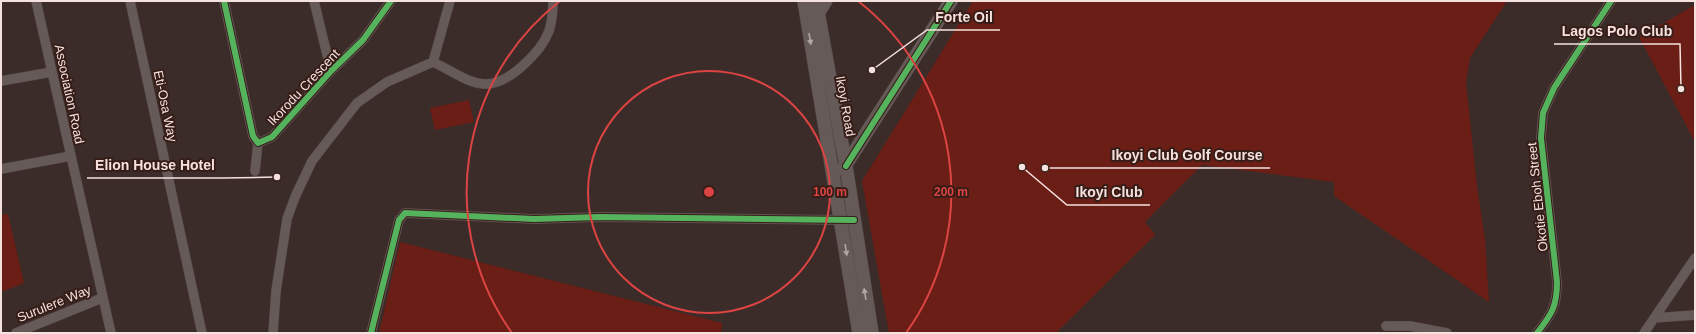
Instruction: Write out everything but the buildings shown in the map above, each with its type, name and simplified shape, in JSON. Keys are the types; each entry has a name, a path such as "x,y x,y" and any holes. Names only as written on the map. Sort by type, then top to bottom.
{"main road":[{"name":"Ikoyi Road","path":"804,1 834,176 848,220 872,333"},
{"name":"Ikoyi Road","path":"816,1 846,166 848,220 859,333"},
{"path":"834,176 846,166 951,1"},
{"path":"840,137 850,143 862,140"}],"street":[{"name":"Association Road","path":"36,1 110,333"},
{"name":"Eti-Osa Way","path":"130,1 202,333"},
{"name":"Ikorodu Crescent","path":"224,1 253,136 258,143 272,137 362,40 391,1"},
{"path":"314,1 331,72"},
{"path":"433,62 450,1"},
{"path":"273,333 276,291 287,219 295,197 312,161 357,103 387,82 433,62 473,81 485,84 498,82 518,70 541,45 549,30 553,1"},
{"path":"819,16 828,1"},
{"name":"Okotie Eboh Street","path":"1537,333 1552,314 1556,304 1557,288 1541,138 1543,113 1554,88 1611,1"},
{"path":"1,81 52,72"},
{"path":"256,171 258,143"},
{"path":"1,169 70,156"},
{"path":"371,333 399,220 404,213 534,219 600,217 848,220"},
{"path":"1644,333 1695,258"},
{"name":"Surulere Way","path":"16,333 102,298"},
{"path":"1654,318 1695,315"},
{"path":"1386,326 1410,326 1447,333"}],"shaded area":[{"path":"973,1 1507,1 1470,58 1466,82 1477,186 1485,239 1489,302 1334,196 1334,182 1202,165 1145,222 1155,235 1056,333 889,333 862,181"},
{"path":"1695,5 1695,142 1639,37"},
{"path":"469,100 474,122 435,130 430,108"},
{"path":"8,214 24,283 1,292 1,215"},
{"path":"400,242 722,323 721,333 379,333"}],"cycle path":[{"path":"224,1 253,136 258,143 272,137 331,71 363,40 391,1"},
{"path":"846,166 951,1"},
{"path":"1537,333 1553,309 1557,290 1541,138 1543,113 1554,88 1611,1"},
{"path":"371,333 399,220 405,213 534,219 600,217 854,220"}],"place":[{"name":"Forte Oil","path":"872,70"},
{"name":"Lagos Polo Club","path":"1681,89"},
{"name":"Ikoyi Club","path":"1022,167"},
{"name":"Ikoyi Club Golf Course","path":"1045,168"},
{"name":"Elion House Hotel","path":"277,177"}]}
